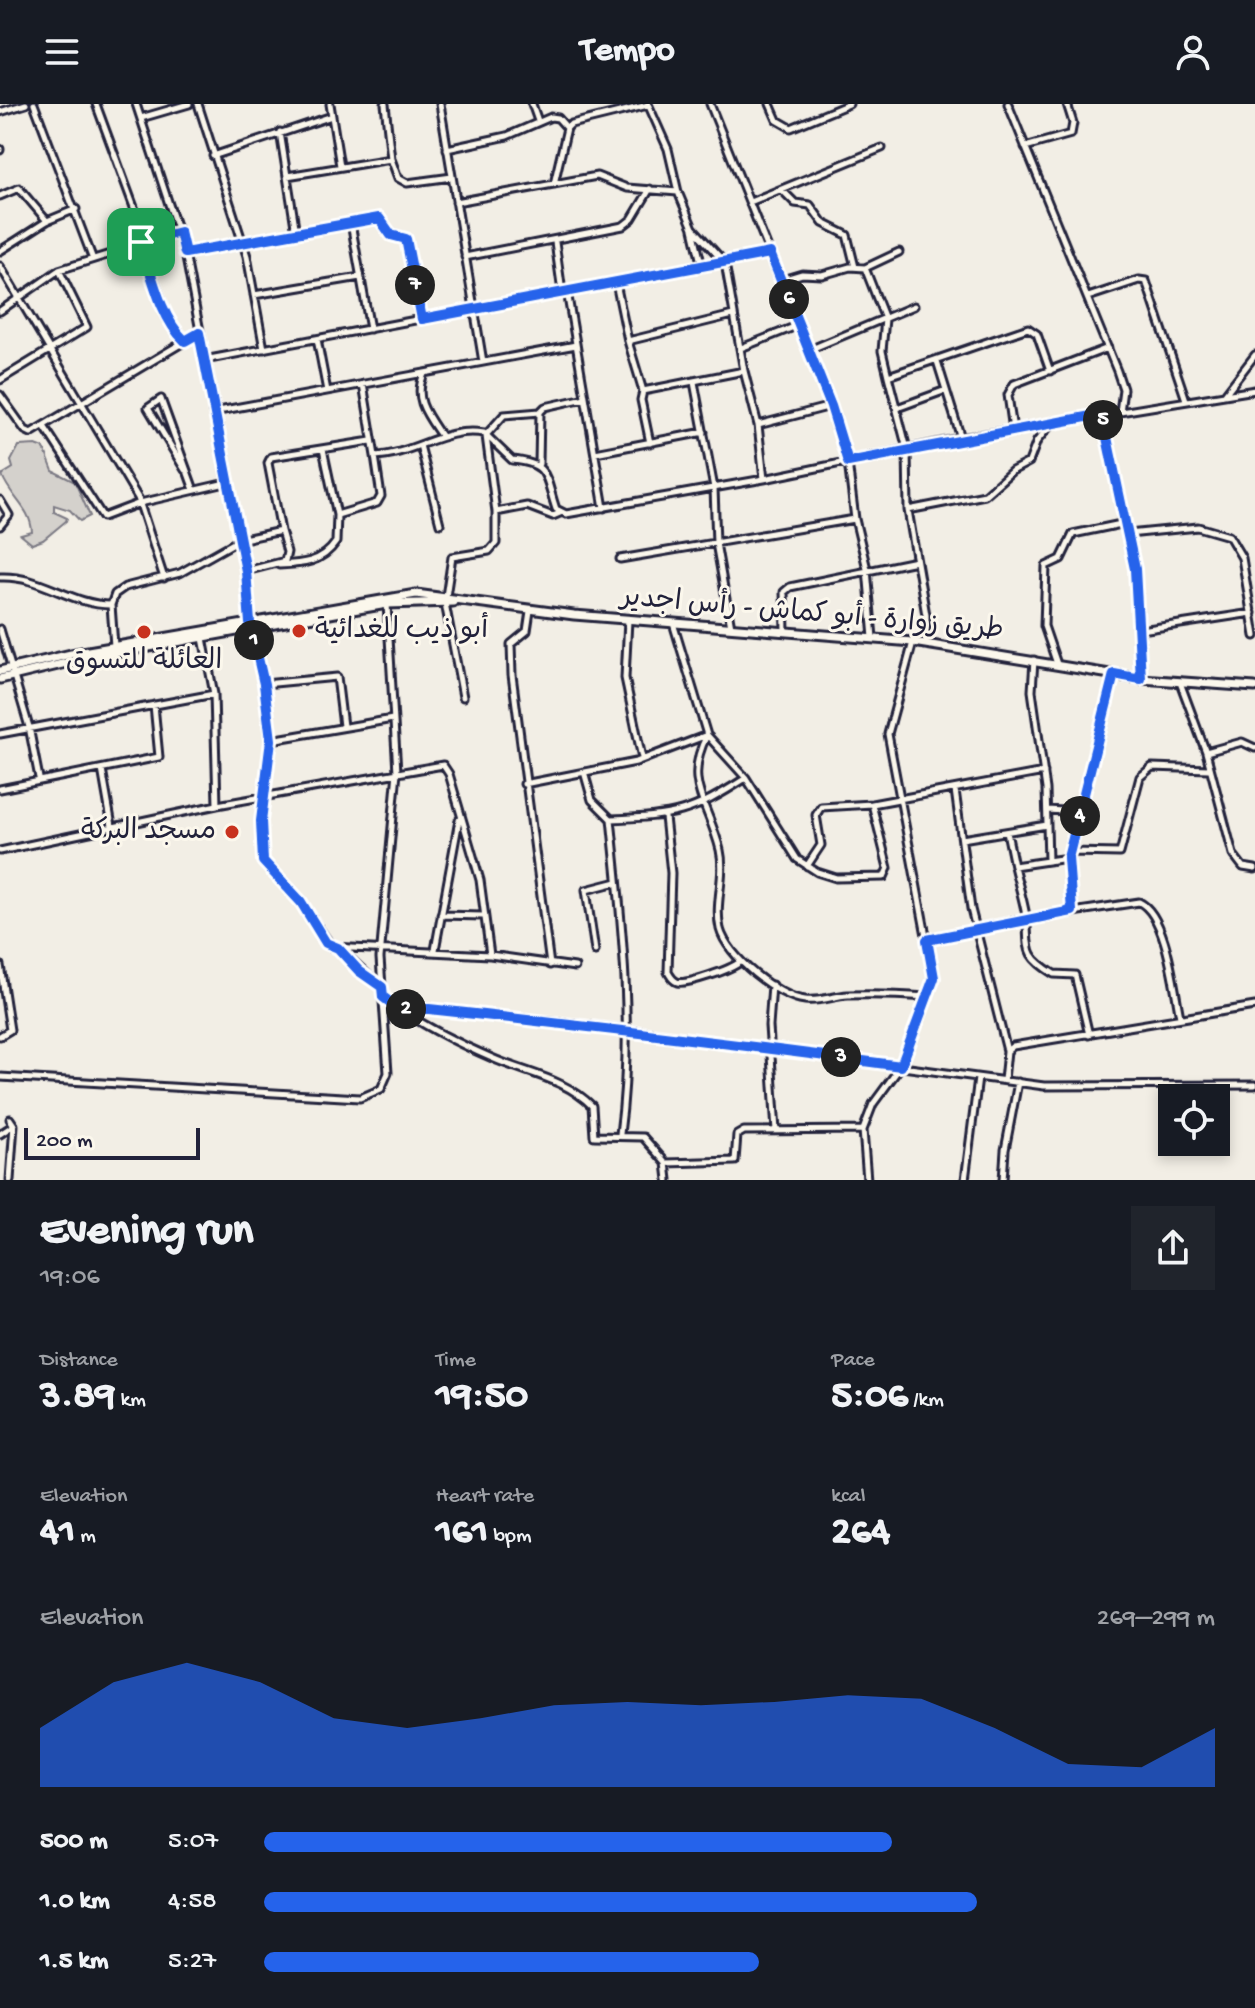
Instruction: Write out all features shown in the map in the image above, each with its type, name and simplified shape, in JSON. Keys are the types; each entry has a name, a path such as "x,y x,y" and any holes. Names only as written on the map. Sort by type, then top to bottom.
{"main road":[{"path":"0,671 13,672 203,638 381,598 416,598"},
{"name":"طريق زوارة - أبو كماش - رأس اجدير","path":"416,598 628,620 926,643 1181,685 1255,687"},
{"path":"0,679 13,672 114,646 416,598"}],"street":[{"path":"0,112 26,104"},
{"path":"34,104 92,257"},
{"path":"96,104 167,317 185,341"},
{"path":"136,104 185,253 226,483 246,571 250,626 264,684 271,740 261,821 263,861 301,902 326,943 338,948 435,950 575,967"},
{"path":"141,118 172,106 189,104"},
{"path":"198,104 241,242 264,349"},
{"path":"330,104 340,166"},
{"path":"385,104 391,159 402,182 452,177"},
{"path":"440,104 483,362"},
{"path":"532,104 538,121"},
{"path":"554,184 567,128 574,122 648,104 668,149 702,267"},
{"path":"710,104 831,406 848,462 855,519 867,569 873,638"},
{"path":"770,104 777,120 791,128 849,104"},
{"path":"1008,104 1123,389 1120,412"},
{"path":"1025,147 1071,134 1074,129 1067,104"},
{"path":"213,156 332,116"},
{"path":"447,149 507,136 538,121 558,118 567,128"},
{"path":"280,132 296,233"},
{"path":"750,202 882,148"},
{"path":"287,176 391,159"},
{"path":"456,202 597,176 627,188 678,192"},
{"path":"0,196 19,188 47,221"},
{"path":"465,257 555,242 628,224 650,189"},
{"path":"782,190 795,203 813,207 823,223 847,235 855,267"},
{"path":"0,251 47,221 76,209"},
{"path":"185,253 379,218 391,235 406,239 422,319"},
{"path":"351,223 370,329"},
{"path":"693,228 725,263 744,371 758,425 764,479"},
{"path":"0,311 59,270 92,257 180,232"},
{"path":"555,242 604,508"},
{"path":"782,280 855,267 865,268 899,252"},
{"path":"204,360 770,253"},
{"path":"0,266 140,503 164,578"},
{"path":"865,268 885,319 881,342 907,449 908,510 926,615 926,643"},
{"path":"0,380 87,327 59,270"},
{"path":"254,295 360,277"},
{"path":"1088,297 1139,280 1146,281 1186,400"},
{"path":"616,283 628,341 643,391 641,400 650,443"},
{"path":"809,350 914,306"},
{"path":"628,341 733,315"},
{"path":"741,348 799,325"},
{"path":"888,376 1028,328 1037,334 1050,371"},
{"path":"0,395 28,432 44,426 199,333"},
{"path":"317,339 327,391"},
{"path":"213,412 576,345"},
{"path":"1013,430 1009,389 1108,348"},
{"path":"1224,395 1255,355"},
{"path":"937,361 961,438"},
{"path":"643,391 744,371"},
{"path":"424,373 417,388 419,400 442,437"},
{"path":"694,382 714,488 716,543 731,627"},
{"path":"337,515 377,503 381,496 363,384"},
{"path":"897,408 946,390"},
{"path":"496,512 527,506 553,516 604,508 961,438 1255,390"},
{"path":"463,697 445,600 452,557 489,551 496,543 496,512 486,435 504,415 540,412 545,407 585,398"},
{"path":"185,470 165,403 161,399 148,408 194,490"},
{"path":"758,425 831,406"},
{"path":"539,465 540,412"},
{"path":"1102,414 1128,534 1141,630 1141,679"},
{"path":"908,510 992,491 1012,471 1029,462 1037,441 1053,422"},
{"path":"44,426 100,516 140,503 226,483"},
{"path":"375,456 471,431 486,435 512,460 532,461 539,465 546,476 556,509 561,513"},
{"path":"595,453 704,432"},
{"path":"279,565 287,557 268,460 274,456 371,441"},
{"path":"420,445 440,524"},
{"path":"246,571 305,564 330,552 336,542 337,515 323,449"},
{"path":"0,500 9,515 0,526"},
{"path":"620,559 855,519"},
{"path":"1057,664 1044,626 1046,566 1061,559 1073,534 1126,523"},
{"path":"1128,534 1198,527 1229,536 1242,558 1255,636"},
{"path":"114,646 111,605 115,594 125,587 164,578 239,540 281,531"},
{"path":"785,631 786,590 867,569 916,561"},
{"path":"0,577 28,577 78,602 111,605"},
{"path":"0,1077 368,1097 381,1089 388,1073 382,947 397,772 387,604"},
{"path":"530,611 527,631 511,644 524,784 550,965"},
{"path":"1141,630 1252,613"},
{"path":"628,620 625,678 642,758"},
{"path":"673,623 707,735 746,778 797,859 836,878 884,877 888,868 872,804"},
{"path":"0,629 29,727 39,778"},
{"path":"203,638 214,694 217,805"},
{"path":"867,1180 863,1130 873,1104 901,1066 934,978 888,734 913,642"},
{"path":"1034,659 1032,691 1044,772 1048,861"},
{"path":"1072,911 1070,855 1114,674"},
{"path":"264,684 337,677 343,726"},
{"path":"1181,685 1206,752 1233,854 1243,867 1255,869"},
{"path":"0,734 214,694"},
{"path":"0,789 39,778 159,757 154,705"},
{"path":"271,740 393,719"},
{"path":"524,784 585,775 707,735"},
{"path":"707,735 697,754 695,773 702,806 717,838 723,867 720,928 740,962 772,985 801,1000 872,995 927,997"},
{"path":"1206,752 1242,742 1255,748"},
{"path":"0,851 217,805 265,799 443,765 449,774 480,880 490,955"},
{"path":"1014,866 1070,855 1120,853 1140,777 1152,767 1209,769"},
{"path":"102,769 112,826"},
{"path":"807,866 821,845 817,810 830,804 872,804 1044,772"},
{"path":"585,775 592,800 611,819 627,1030 628,1076 620,1134"},
{"path":"611,819 665,817 702,806 746,778"},
{"path":"955,790 976,930 1007,1051 1004,1080"},
{"path":"1047,810 1080,812"},
{"path":"435,950 460,815"},
{"path":"665,817 671,873 668,972 673,980 681,983 727,970 740,962"},
{"path":"962,839 1048,825"},
{"path":"1007,832 1026,919 1025,935 1029,951 1054,974 1075,975 1089,1035"},
{"path":"595,951 586,890 617,882"},
{"path":"927,940 1134,901 1146,905 1161,932 1180,1017"},
{"path":"441,915 483,916"},
{"path":"338,948 359,971 382,987"},
{"path":"0,965 10,1030 0,1036"},
{"path":"772,985 776,1131"},
{"path":"383,997 399,1009 491,1058 575,1089 592,1106 594,1136 620,1134 643,1137 666,1163 668,1180"},
{"path":"1007,1051 1013,1046 1255,1006"},
{"path":"399,1009 429,1009 627,1030 679,1040 772,1048 1018,1082 1107,1087 1255,1085"},
{"path":"965,1180 978,1078"},
{"path":"1003,1180 1005,1150 1018,1082"},
{"path":"0,1134 12,1122 10,1180"},
{"path":"666,1163 735,1161 739,1132 863,1130"}],"shaded area":[{"path":"19,446 44,448 53,471 75,482 90,516 80,521 70,510 54,505 54,512 67,518 66,521 43,540 32,544 21,535 32,532 28,516 2,475 13,468 11,461"}],"place":[{"name":"أبو ذيب للغدائية","path":"299,631"},
{"name":"العائلة للتسوق","path":"144,632"},
{"name":"مسجد البركة","path":"232,832"}],"route":[{"path":"379,218 391,235 406,239 422,319 770,253 831,406 848,462 961,438 1102,414 1135,569 1141,679 1114,674 1068,858 1072,911 927,940 934,978 901,1066 772,1048 679,1040 627,1030 429,1009 399,1009 383,997 382,987 359,971 338,948 326,943 301,902 263,861 261,821 271,740 264,684 250,623 246,571 226,483 199,333 185,341 177,333 167,317 141,242 180,232 185,253 379,218"}]}
